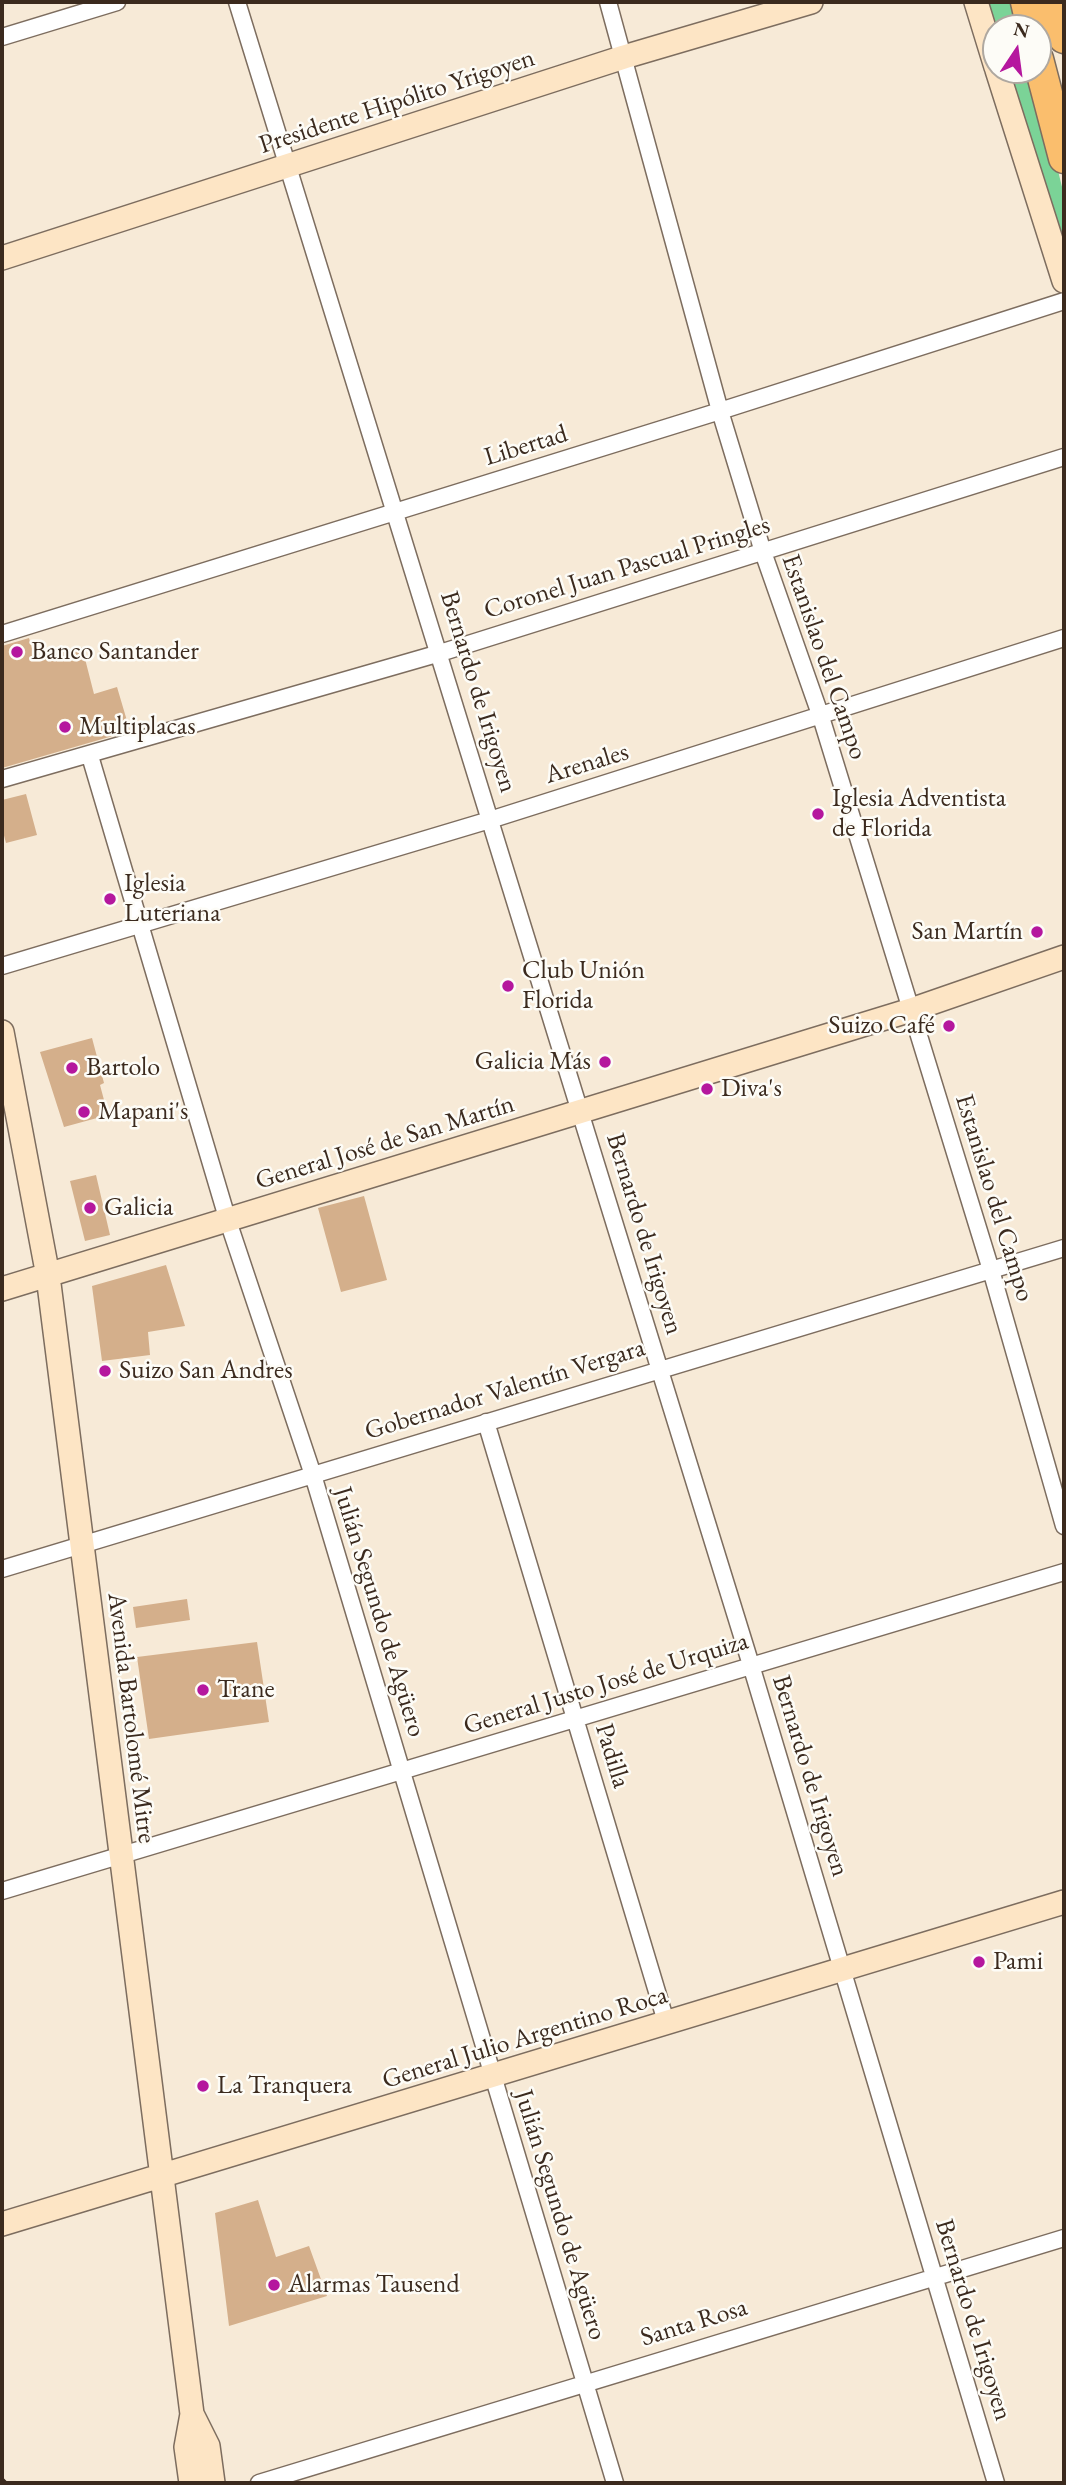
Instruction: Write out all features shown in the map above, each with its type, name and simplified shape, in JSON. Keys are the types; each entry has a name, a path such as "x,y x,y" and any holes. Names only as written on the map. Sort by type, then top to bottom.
{"highway":[{"path":"1054,2 1064,38"},
{"path":"1045,84 1064,158"}],"street":[{"path":"2,37 117,2"},
{"name":"Bernardo de Irigoyen","path":"237,2 493,820 751,1665 993,2482"},
{"name":"Estanislao del Campo","path":"608,2 720,411 763,552 821,717 991,1270 1064,1526"},
{"name":"Presidente Hipólito Yrigoyen","path":"2,258 624,57 811,2"},
{"path":"976,2 982,21"},
{"path":"1002,84 1064,281"},
{"name":"Libertad","path":"2,634 720,411 1064,300"},
{"name":"Coronel Juan Pascual Pringles","path":"2,779 90,756 440,653 1064,457"},
{"name":"Arenales","path":"2,965 493,820 1064,638"},
{"name":"Julián Segundo de Agüero","path":"90,756 228,1222 313,1475 615,2483"},
{"name":"General José de San Martín","path":"2,1289 228,1222 911,1010 1064,957"},
{"name":"Avenida Bartolomé Mitre","path":"2,1032 48,1276 192,2414 197,2446 212,2483"},
{"name":"Gobernador Valentín Vergara","path":"2,1569 1064,1248"},
{"name":"Padilla","path":"486,1422 667,2025"},
{"name":"General Justo José de Urquiza","path":"2,1891 1064,1572"},
{"name":"General Julio Argentino Roca","path":"2,2224 667,2025 1064,1902"},
{"name":"Santa Rosa","path":"259,2483 1064,2238"},
{"path":"180,2483 197,2446 226,2483"},
{"name":"Avenida Bartolomé Mitre","path":"191,2483 197,2446"}],"green space":[{"path":"988,2 1018,2 1021,14 992,14"},
{"path":"1013,84 1036,84 1064,195 1064,246"}],"building":[{"path":"29,638 35,659 82,647 94,694 117,687 130,731 2,768 2,646"},
{"path":"26,794 37,835 6,843 2,828 2,800"},
{"name":"Bartolo","path":"92,1038 104,1083 100,1085 108,1115 64,1127 40,1052"},
{"name":"Galicia","path":"96,1175 110,1235 85,1241 70,1181"},
{"path":"364,1196 387,1280 341,1292 318,1208"},
{"path":"166,1265 185,1326 148,1332 150,1355 102,1361 92,1286"},
{"path":"187,1599 190,1620 136,1628 133,1607"},
{"name":"Trane","path":"257,1642 269,1722 149,1739 137,1657"},
{"name":"Alarmas Tausend","path":"258,2200 276,2257 309,2246 327,2296 229,2326 215,2213"}],"railway":[{"path":"2,2480 5,2483"}],"place":[{"name":"Banco Santander","path":"17,652"},
{"name":"Multiplacas","path":"65,727"},
{"name":"Iglesia Adventista de Florida","path":"818,814"},
{"name":"Iglesia Luteriana","path":"110,899"},
{"name":"San Martín","path":"1037,932"},
{"name":"Club Unión Florida","path":"508,986"},
{"name":"Suizo Café","path":"949,1026"},
{"name":"Galicia Más","path":"605,1062"},
{"name":"Bartolo","path":"72,1068"},
{"name":"Diva's","path":"707,1089"},
{"name":"Mapani's","path":"84,1112"},
{"name":"Galicia","path":"90,1208"},
{"name":"Suizo San Andres","path":"105,1371"},
{"name":"Trane","path":"203,1690"},
{"name":"Pami","path":"979,1962"},
{"name":"La Tranquera","path":"203,2086"},
{"name":"Alarmas Tausend","path":"274,2285"}]}
